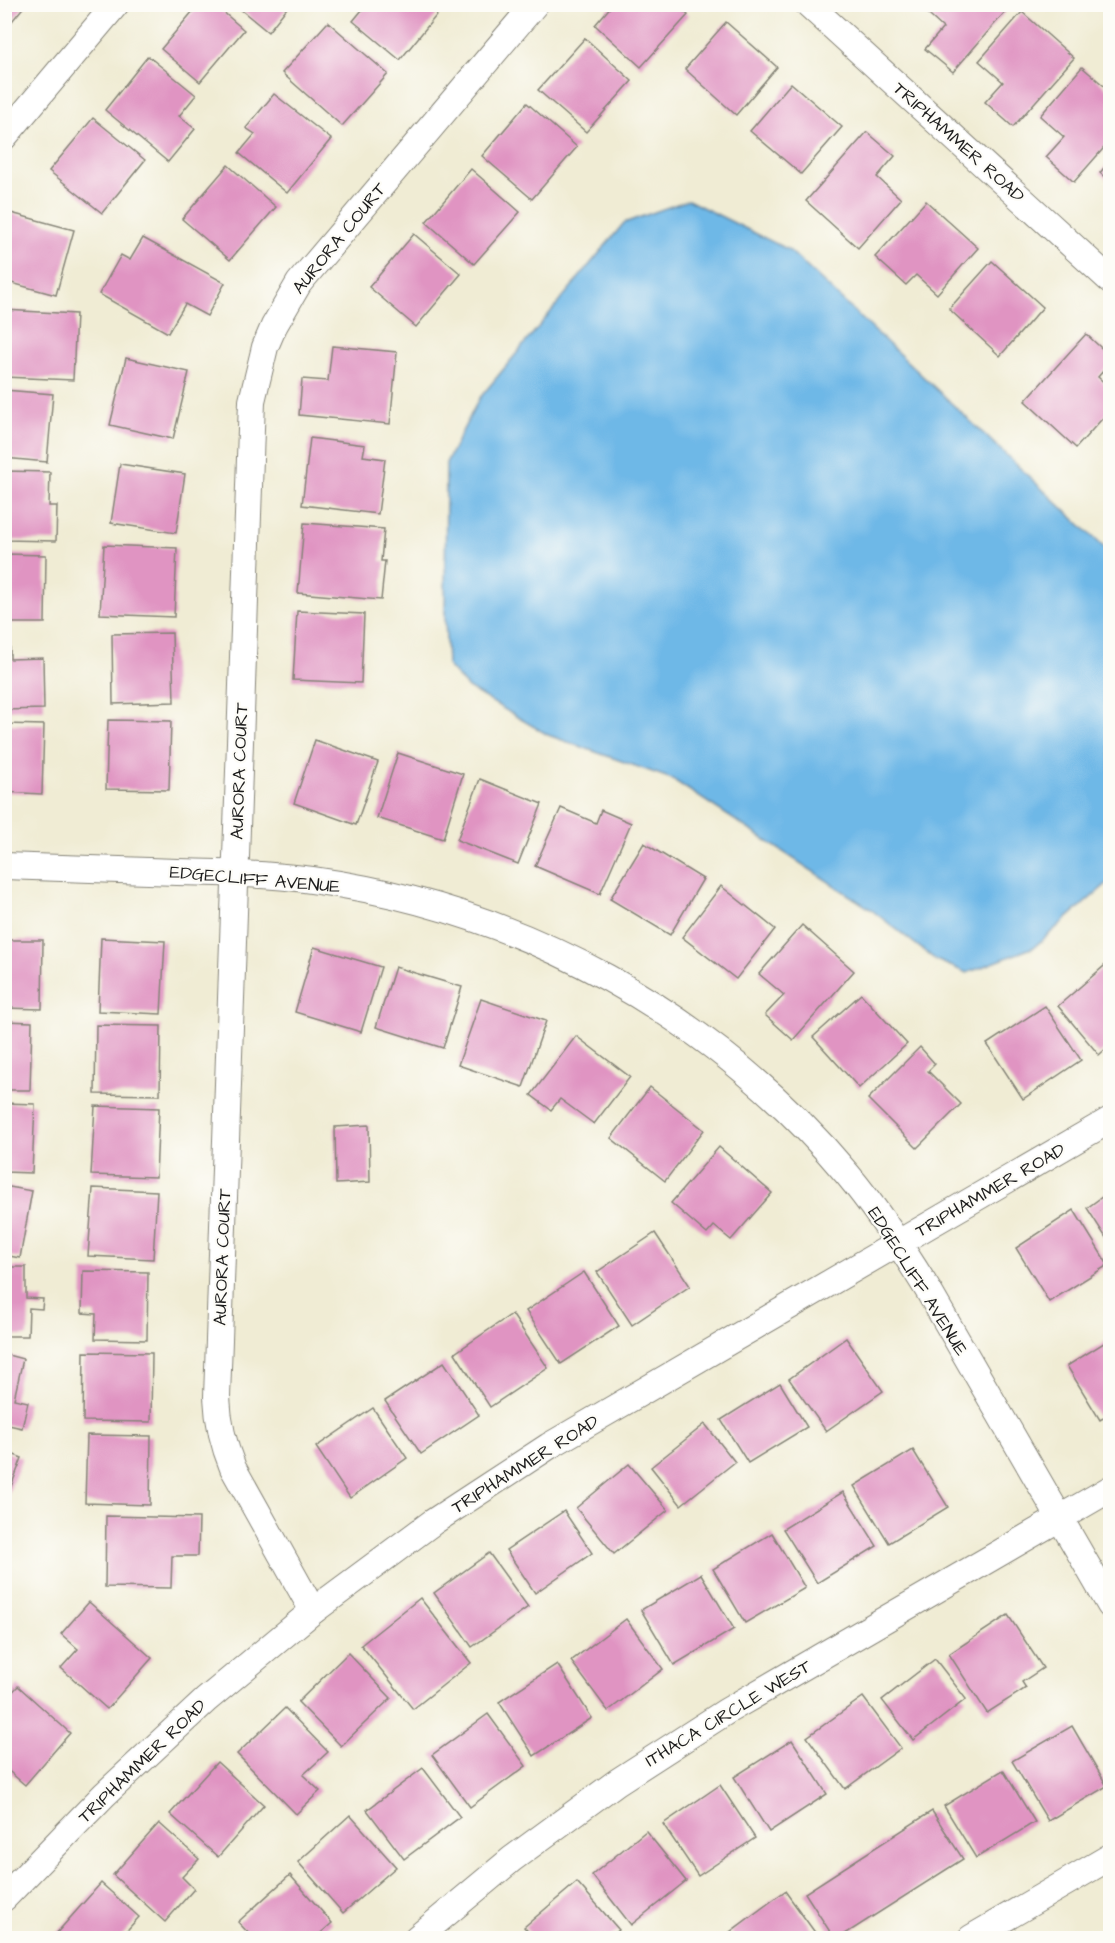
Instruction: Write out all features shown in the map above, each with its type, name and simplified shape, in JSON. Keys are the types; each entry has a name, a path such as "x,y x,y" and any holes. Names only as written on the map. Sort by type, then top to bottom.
{"street":[{"path":"7,128 116,4"},
{"name":"AURORA COURT","path":"313,1611 233,1468 218,1422 217,1385 252,401 265,347 274,326 299,283 535,4"},
{"name":"TRIPHAMMER ROAD","path":"808,4 1110,280"},
{"name":"EDGECLIFF AVENUE","path":"4,866 235,874 312,880 400,896 457,912 541,944 621,984 672,1015 743,1069 788,1110 849,1175 899,1243 928,1290 1110,1605"},
{"name":"TRIPHAMMER ROAD","path":"4,1898 104,1794 206,1700 313,1611 433,1522 549,1446 1110,1120"},
{"name":"ITHACA CIRCLE WEST","path":"417,1938 512,1859 617,1782 727,1711 1110,1489"},
{"path":"970,1938 1110,1857"}],"water":[{"path":"688,200 789,250 1110,553 1110,881 1034,947 967,973 936,960 869,908 672,779 548,735 468,688 447,665 446,463 479,399 624,223"}],"building":[{"path":"4,4 26,4 4,31"},
{"path":"199,4 214,4 244,30 200,82 161,49"},
{"path":"234,4 290,4 268,32"},
{"path":"367,4 442,4 444,6 400,60 353,21"},
{"path":"613,4 675,4 688,15 641,67 595,25"},
{"path":"921,4 1012,4 953,72 925,49 943,28 919,6"},
{"path":"1022,12 1074,58 1013,127 985,102 1003,82 979,61"},
{"path":"328,22 388,74 342,126 282,73"},
{"path":"726,22 777,67 736,115 685,69"},
{"path":"585,38 632,81 586,132 538,90"},
{"path":"148,56 196,95 179,116 195,129 168,162 105,110"},
{"path":"1082,67 1110,91 1110,141 1074,182 1046,157 1064,137 1040,116"},
{"path":"791,83 842,127 801,174 750,131"},
{"path":"274,94 331,139 287,193 239,153 255,134 246,128"},
{"path":"527,103 577,147 532,199 482,156"},
{"path":"93,118 145,160 102,213 49,171"},
{"path":"867,132 895,156 877,177 901,199 858,248 806,201"},
{"path":"1110,160 1110,182 1100,173"},
{"path":"228,165 276,207 230,260 182,219"},
{"path":"471,169 520,212 474,264 426,222"},
{"path":"926,201 978,248 937,294 916,275 906,285 875,257"},
{"path":"11,213 74,230 56,295 4,281 4,236"},
{"path":"414,234 461,274 416,327 369,287"},
{"path":"143,238 225,283 207,316 185,304 168,333 99,294 121,255 130,260"},
{"path":"992,261 1043,307 1000,356 949,309"},
{"path":"4,310 76,314 73,380 4,377"},
{"path":"1086,334 1110,356 1110,363 1098,377 1110,388 1110,410 1076,448 1025,401"},
{"path":"332,346 397,352 390,424 299,415 302,379 328,381"},
{"path":"126,358 189,372 173,439 110,425"},
{"path":"4,390 53,394 47,462 4,458"},
{"path":"310,438 365,445 363,456 385,459 378,514 302,505"},
{"path":"120,464 185,474 176,533 111,523"},
{"path":"4,471 50,472 49,506 57,506 56,541 4,540"},
{"path":"304,523 384,529 381,561 385,561 381,600 298,593"},
{"path":"104,545 177,548 174,617 100,614"},
{"path":"4,554 46,555 45,623 4,623"},
{"path":"297,611 364,614 361,683 293,680"},
{"path":"172,633 174,702 113,704 112,634"},
{"path":"4,641 10,641 10,659 43,658 44,709 4,710"},
{"path":"108,720 171,721 169,790 106,789"},
{"path":"4,724 44,725 42,794 4,792"},
{"path":"315,740 378,762 356,825 294,803"},
{"path":"398,753 463,774 443,839 377,818"},
{"path":"480,779 542,804 518,864 457,840"},
{"path":"561,808 596,823 601,810 631,823 600,894 535,866"},
{"path":"644,843 703,879 670,935 610,899"},
{"path":"721,886 775,929 736,979 682,937"},
{"path":"802,925 854,971 793,1040 765,1015 784,995 759,974"},
{"path":"101,938 165,941 161,1014 98,1011"},
{"path":"4,940 43,940 42,1009 4,1008"},
{"path":"314,947 381,967 361,1032 295,1012"},
{"path":"1110,961 1110,1045 1099,1055 1058,1006"},
{"path":"395,967 462,987 443,1048 376,1027"},
{"path":"861,994 907,1044 859,1088 813,1037"},
{"path":"481,999 546,1021 523,1087 458,1065"},
{"path":"1045,1006 1081,1060 1023,1099 987,1044"},
{"path":"4,1021 32,1022 30,1090 4,1090"},
{"path":"96,1025 161,1026 160,1095 95,1094"},
{"path":"576,1036 630,1077 594,1124 560,1099 551,1110 531,1095"},
{"path":"920,1047 935,1064 928,1071 961,1104 917,1148 868,1099"},
{"path":"650,1087 704,1130 665,1181 611,1138"},
{"path":"4,1103 35,1104 32,1173 4,1172"},
{"path":"95,1106 159,1108 156,1177 91,1175"},
{"path":"369,1125 370,1182 336,1184 335,1127"},
{"path":"719,1147 772,1193 731,1240 714,1226 707,1234 671,1203"},
{"path":"4,1186 32,1191 20,1258 4,1255"},
{"path":"93,1188 157,1191 153,1259 88,1256"},
{"path":"1110,1191 1110,1244 1087,1208"},
{"path":"1074,1210 1108,1265 1049,1302 1016,1248"},
{"path":"655,1233 690,1286 632,1325 597,1272"},
{"path":"4,1267 26,1267 26,1298 43,1299 42,1309 29,1308 28,1336 4,1336"},
{"path":"83,1271 148,1272 147,1340 95,1339 96,1314 82,1313"},
{"path":"584,1272 619,1326 561,1364 526,1311"},
{"path":"512,1314 548,1368 490,1407 455,1353"},
{"path":"846,1338 883,1391 826,1431 789,1379"},
{"path":"1110,1339 1110,1414 1100,1420 1067,1366"},
{"path":"84,1352 152,1353 151,1422 83,1421"},
{"path":"4,1354 23,1359 14,1399 28,1402 22,1428 4,1424"},
{"path":"444,1362 479,1415 421,1454 385,1401"},
{"path":"780,1383 807,1427 748,1463 721,1420"},
{"path":"373,1408 407,1458 350,1498 316,1447"},
{"path":"705,1424 735,1462 681,1505 651,1467"},
{"path":"87,1435 151,1436 150,1505 85,1503"},
{"path":"913,1450 948,1507 889,1543 854,1486"},
{"path":"4,1451 22,1458 5,1502 4,1502"},
{"path":"629,1464 668,1510 614,1554 576,1508"},
{"path":"843,1492 877,1546 817,1583 783,1529"},
{"path":"564,1511 592,1553 535,1593 506,1550"},
{"path":"106,1516 199,1518 198,1556 172,1556 171,1588 105,1587"},
{"path":"772,1533 805,1588 745,1623 713,1569"},
{"path":"489,1553 528,1607 472,1647 434,1593"},
{"path":"701,1574 734,1629 674,1665 641,1610"},
{"path":"420,1598 471,1663 413,1709 361,1645"},
{"path":"89,1602 152,1658 107,1709 61,1668 78,1649 61,1634"},
{"path":"1008,1615 1043,1668 1022,1682 1026,1688 987,1713 949,1654"},
{"path":"626,1619 663,1669 608,1711 571,1661"},
{"path":"348,1653 391,1698 341,1746 298,1702"},
{"path":"935,1659 966,1699 913,1740 882,1700"},
{"path":"557,1664 592,1718 534,1756 499,1702"},
{"path":"18,1686 70,1733 25,1785 4,1767 4,1701"},
{"path":"863,1697 901,1748 845,1789 807,1737"},
{"path":"285,1708 328,1752 303,1775 320,1791 296,1814 237,1754"},
{"path":"488,1714 526,1766 470,1807 432,1755"},
{"path":"1072,1726 1107,1786 1048,1821 1012,1761"},
{"path":"792,1740 827,1794 769,1832 734,1777"},
{"path":"217,1762 264,1805 218,1857 170,1814"},
{"path":"423,1768 460,1817 404,1859 367,1810"},
{"path":"1003,1770 1035,1822 976,1858 944,1806"},
{"path":"720,1785 755,1838 698,1876 663,1824"},
{"path":"932,1811 963,1859 839,1938 834,1938 805,1893"},
{"path":"350,1815 396,1867 343,1913 298,1862"},
{"path":"159,1823 199,1859 182,1877 194,1889 165,1922 113,1875"},
{"path":"646,1831 686,1881 631,1925 592,1875"},
{"path":"290,1875 332,1923 315,1938 253,1938 238,1922"},
{"path":"577,1882 619,1930 609,1938 534,1938 524,1927"},
{"path":"101,1883 139,1917 120,1938 59,1938 55,1935"},
{"path":"785,1891 819,1938 735,1938 730,1932"}]}
